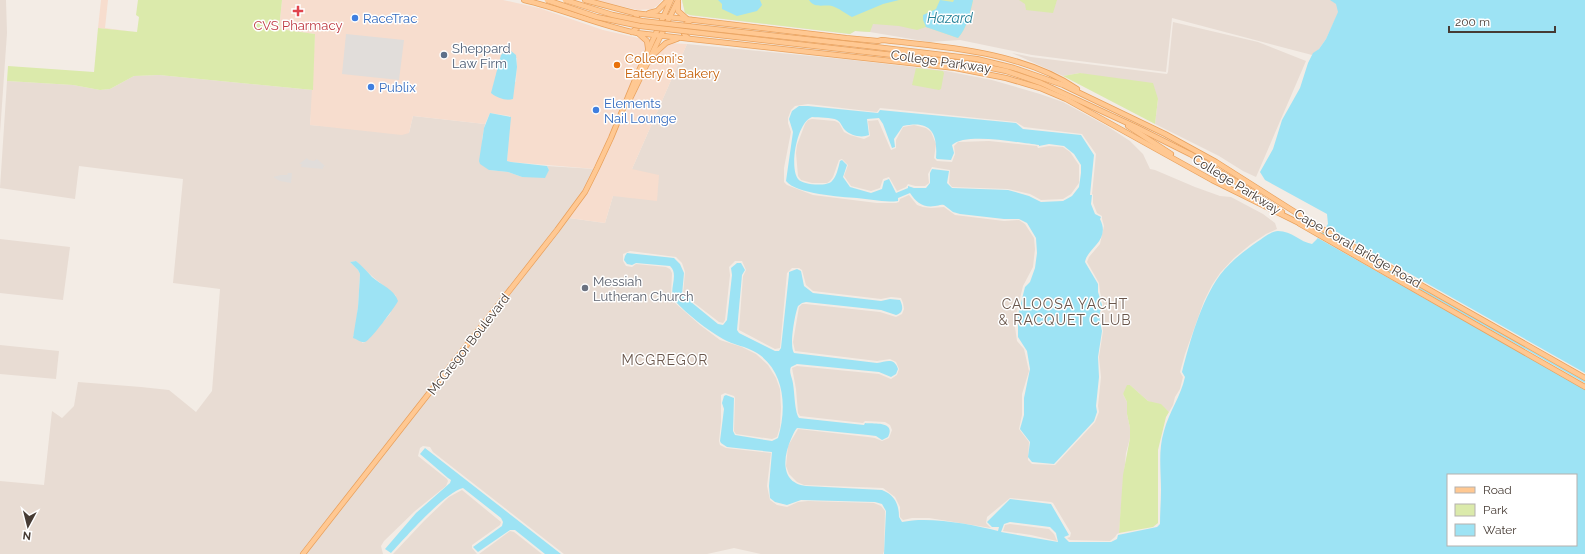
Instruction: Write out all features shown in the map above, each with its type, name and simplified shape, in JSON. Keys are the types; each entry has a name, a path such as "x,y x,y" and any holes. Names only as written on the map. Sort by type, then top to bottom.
{"main road":[{"path":"524,0 605,26 634,32 969,70 1006,78 1040,88 1077,104 1241,195 1301,224"},
{"name":"College Parkway","path":"548,0 597,17 640,26 956,61 998,69 1041,83 1159,138 1213,168 1301,224"},
{"name":"College Parkway","path":"564,0 613,15 642,21 960,56 994,62 1042,77 1088,97"},
{"path":"585,0 637,13 783,31 878,41 882,40 961,50 1010,60 1049,74 1088,97"},
{"path":"637,13 657,11 670,0"},
{"path":"661,36 664,16 670,0"},
{"path":"670,17 678,0"},
{"path":"678,0 679,12 691,20"},
{"path":"634,32 639,22 637,13"},
{"path":"645,14 654,19 669,34 679,38"},
{"name":"McGregor Boulevard","path":"303,554 576,204 592,179 655,35 670,17"},
{"path":"634,32 662,26 675,20 683,19"},
{"path":"689,38 683,33 683,29 684,25 691,20"},
{"path":"768,29 775,34"},
{"path":"775,34 783,31"},
{"path":"634,32 642,35 647,41 648,50"},
{"path":"774,43 775,34"},
{"name":"McGregor Boulevard","path":"617,124 661,36"},
{"path":"650,59 666,42 689,38"},
{"path":"765,47 774,43"},
{"path":"774,43 781,49"},
{"name":"Cape Coral Bridge Road","path":"1088,97 1165,134 1216,162 1317,226 1585,378"},
{"path":"1092,106 1140,133 1162,147 1184,164"},
{"name":"Cape Coral Bridge Road","path":"1301,224 1585,387"}],"shaded area":[{"path":"0,0 6,0 7,33 0,133"},
{"path":"101,0 108,0 105,28 135,32 98,28"},
{"path":"282,0 503,0 539,8 603,30 643,39 646,50 595,169 507,161 510,116 490,113 485,124 413,116 409,133 402,135 310,125 315,34 279,29","holes":["517,58 516,82 497,72 499,60"]},
{"path":"594,0 662,0 652,9 638,10"},
{"path":"682,0 1344,0 1326,39 1319,49 1312,55 1172,18 1166,72 1032,55 960,40 929,42 870,32 855,31 850,34 690,15 685,13"},
{"path":"1173,22 1258,42 1306,61 1256,177 1219,156 1155,124 1158,99 1080,73 1063,76 1012,53 1031,57 1167,74"},
{"path":"346,34 404,40 399,80 342,74"},
{"path":"671,43 687,44 632,169 659,175 657,201 613,196 605,223 569,218 593,181 652,60 662,48"},
{"path":"687,44 946,71 992,80 1040,94 1063,102 1107,126 1130,141 1143,154 1150,169 1220,196 1231,197 1263,214 1275,223 1277,229 1251,244 1234,258 1220,273 1212,285 1204,301 1185,354 1180,372 1183,377 1180,389 1169,412 1162,406 1148,401 1130,385 1123,394 1127,402 1130,438 1126,453 1119,533 1110,541 1070,540 1067,538 1070,537 1071,533 1051,502 1010,498 987,517 986,523 991,528 929,518 912,518 903,520 900,517 900,507 895,497 883,488 804,485 797,482 789,474 786,466 788,446 798,429 875,438 882,441 889,438 892,430 890,425 885,422 865,421 863,423 800,416 798,413 792,368 797,366 879,374 891,379 897,375 899,369 896,362 890,359 877,361 795,351 793,342 799,307 802,304 806,304 880,312 896,317 902,314 904,309 901,298 891,297 881,299 813,291 806,285 802,270 799,268 792,268 787,273 780,348 775,349 739,330 743,276 746,270 742,261 735,261 729,267 730,275 725,320 723,323 719,322 693,302 693,299 688,295 686,296 683,294 685,272 682,263 676,257 630,251 623,254 623,261 626,266 632,267 636,264 666,267 670,269 672,273 671,296 674,302 720,340 742,347 756,354 768,365 776,378 780,389 781,408 780,427 777,437 772,439 736,434 734,431 735,398 734,396 725,393 721,395 720,445 726,448 771,453 767,486 770,500 777,505 787,507 798,502 808,501 874,503 881,506 885,511 883,554 761,554 734,548 707,554 564,554 433,452 430,447 423,446 420,448 418,456 448,481 446,486 415,511 384,541 381,546 383,554 306,554 569,218 605,223 613,196 632,169","holes":["808,104 877,112 880,108 1016,122 1024,127 1082,134 1096,154 1092,194 1093,203 1097,213 1102,216 1104,226 1100,244 1089,257 1087,262 1099,283 1103,304 1101,316 1103,331 1099,357 1101,377 1098,406 1099,412 1095,422 1055,465 1032,464 1028,460 1029,442 1019,429 1022,415 1022,394 1029,371 1024,349 1017,341 1015,327 1016,315 1023,286 1033,267 1035,249 1034,238 1025,224 1019,220 1004,221 955,215 944,207 931,208 917,205 909,195 900,199 899,202 896,203 877,203 813,195 787,185 784,182 784,168 791,132 788,118 791,110 795,106"]},
{"path":"159,75 313,90 310,125 409,133 413,116 485,124 482,139 489,170 508,172 522,177 549,170 547,166 595,169 583,191 555,229 301,554 0,554 0,481 44,485 52,411 62,418 74,406 78,382 169,390 196,412 212,391 220,289 173,283 183,179 79,166 75,199 0,188 7,81 73,85 100,90 110,89 134,76","holes":["356,261 396,296 390,314 363,343 353,336 355,333 358,307 360,274 350,262"]},
{"path":"808,120 835,121 839,123 844,132 864,139 870,136 868,121 878,120 891,150 896,148 896,140 903,127 914,125 926,128 931,132 936,144 934,158 937,161 952,162 955,154 954,146 958,142 989,141 1037,146 1038,148 1049,146 1063,147 1070,152 1079,165 1079,183 1071,194 1063,199 1041,200 1030,194 1008,189 952,187 949,183 950,170 932,167 928,174 929,183 925,186 908,184 906,187 897,191 889,177 883,179 880,188 871,191 851,186 844,176 848,165 842,159 839,160 830,181 827,183 812,183 801,180 798,176 796,153 797,145 805,124"},
{"path":"307,158 314,161 317,159 325,166 323,169 301,167 302,164 299,164"},
{"path":"288,173 292,173 291,183 280,181 273,177 287,175"},
{"path":"0,239 70,247 63,300 0,293"},
{"path":"0,345 59,351 56,379 0,374"},
{"path":"462,490 501,522 500,525 472,545 472,548 477,554 393,554 449,497"},
{"path":"1010,524 1049,529 1054,534 1057,541 1003,531 1005,525"},
{"path":"510,531 514,532 542,554 479,554"}],"green space":[{"path":"138,0 282,0 279,29 315,34 313,90 159,75 134,76 110,89 100,90 73,85 7,81 8,66 94,72 98,28 137,32 139,17 136,15"},
{"path":"682,0 973,1 966,25 958,38 926,27 917,30 899,26 873,24 870,32 855,31 850,34 690,15 685,13"},
{"path":"1019,0 1057,0 1053,13 1026,10 1025,4"},
{"path":"916,68 943,71 944,73 941,89 939,90 912,85"},
{"path":"1080,73 1153,83 1158,99 1155,124 1063,76"},
{"path":"1127,385 1130,385 1148,401 1161,404 1169,412 1166,417 1158,450 1158,523 1153,527 1119,533 1123,475 1130,438 1127,402 1123,394"}],"water":[{"path":"718,0 760,0 762,5 757,11 737,16 722,9 722,4"},
{"path":"809,0 899,0 883,4 852,17 835,7 817,5 811,3"},
{"name":"Hazard","path":"940,0 953,2 954,0 973,0 966,25 958,38 926,27 923,20 923,15 936,9"},
{"path":"1330,0 1585,0 1585,554 884,554 886,511 882,504 875,502 801,500 787,505 775,502 770,498 769,486 772,452 727,447 721,443 724,409 722,403 724,396 726,395 734,398 733,431 735,435 772,441 778,438 781,426 783,403 778,380 773,370 757,353 727,341 717,335 698,322 675,301 672,293 674,274 670,266 636,263 632,265 627,264 624,260 627,253 674,258 680,264 684,273 682,295 686,298 687,296 692,300 691,302 718,324 723,325 727,320 732,275 731,268 737,263 741,263 745,270 742,275 737,330 739,333 775,351 779,351 781,348 789,272 797,269 801,271 804,286 813,293 881,301 890,299 900,300 902,311 896,315 881,310 806,302 798,306 792,337 794,353 877,363 889,361 894,363 898,369 896,374 891,377 879,372 797,364 791,367 790,372 793,383 795,405 799,418 864,425 865,423 883,424 889,428 890,432 888,437 882,440 876,436 797,428 788,446 785,461 788,475 798,484 806,486 882,490 890,495 895,501 898,508 899,517 902,522 913,520 937,520 963,523 998,531 999,527 992,527 987,522 1010,499 1051,504 1069,535 1064,537 1069,542 1111,542 1117,539 1118,535 1157,527 1160,524 1160,453 1162,438 1166,424 1183,384 1185,377 1182,372 1193,335 1202,309 1213,285 1233,261 1270,233 1275,231 1283,231 1312,244 1328,224 1327,214 1265,180 1260,172 1273,149 1282,120 1300,88 1308,63 1313,53 1319,49 1326,39 1338,12 1336,4","holes":["1010,522 1050,527 1056,533 1058,542 1001,532 1004,524"]},
{"path":"511,51 516,55 517,67 513,99 507,100 499,98 491,93 501,55 504,52"},
{"path":"799,106 878,113 880,110 1016,123 1023,129 1081,135 1094,155 1090,195 1092,195 1091,204 1095,214 1101,217 1100,219 1103,227 1101,239 1090,252 1085,262 1098,284 1098,292 1102,305 1099,316 1102,331 1098,357 1099,377 1096,406 1097,412 1094,421 1054,464 1032,462 1028,457 1030,442 1020,429 1024,415 1024,398 1030,369 1027,351 1018,337 1018,315 1025,287 1030,282 1035,268 1037,253 1036,238 1027,223 1019,219 1004,219 960,214 953,212 944,205 923,205 917,202 910,193 898,198 898,201 883,201 819,194 799,189 786,181 793,132 789,119 792,111","holes":["812,117 837,120 847,132 860,136 869,135 867,119 879,118 883,124 892,148 895,147 894,139 903,126 920,125 926,127 934,135 937,159 951,160 954,153 952,145 959,141 969,139 994,139 1039,146 1049,144 1064,146 1074,154 1081,165 1079,187 1072,196 1063,201 1041,202 1029,196 1008,190 952,188 947,183 949,171 932,169 930,173 930,183 926,188 914,188 908,186 908,188 896,193 889,179 884,181 882,189 871,193 850,187 843,177 847,165 842,160 840,161 835,177 829,183 820,185 804,183 798,179 795,173 794,165 796,145 802,127"]},
{"path":"490,113 511,117 507,161 547,166 549,170 545,178 522,177 508,172 489,170 480,164 479,161 484,128"},
{"path":"356,261 372,277 394,293 398,301 377,330 365,342 353,338 358,307 360,274 350,262"},
{"path":"425,448 561,554 545,554 515,530 510,530 478,552 473,547 502,526 503,522 501,518 463,488 446,498 436,507 391,553 385,549 416,513 450,483 451,480 420,454"}],"pier":[{"path":"1324,225 1585,373 1585,381 1320,231"},
{"path":"1319,232 1585,383 1585,389 1316,237"}],"place":[{"name":"CVS Pharmacy","path":"298,11"},
{"name":"RaceTrac","path":"355,18"},
{"name":"Sheppard Law Firm","path":"444,55"},
{"name":"Colleoni's Eatery & Bakery","path":"617,65"},
{"name":"Publix","path":"371,87"},
{"name":"Elements Nail Lounge","path":"596,110"},
{"name":"Messiah Lutheran Church","path":"585,288"}],"district":[{"name":"CALOOSA YACHT & RACQUET CLUB","path":"1065,312"},
{"name":"MCGREGOR","path":"665,360"}]}
